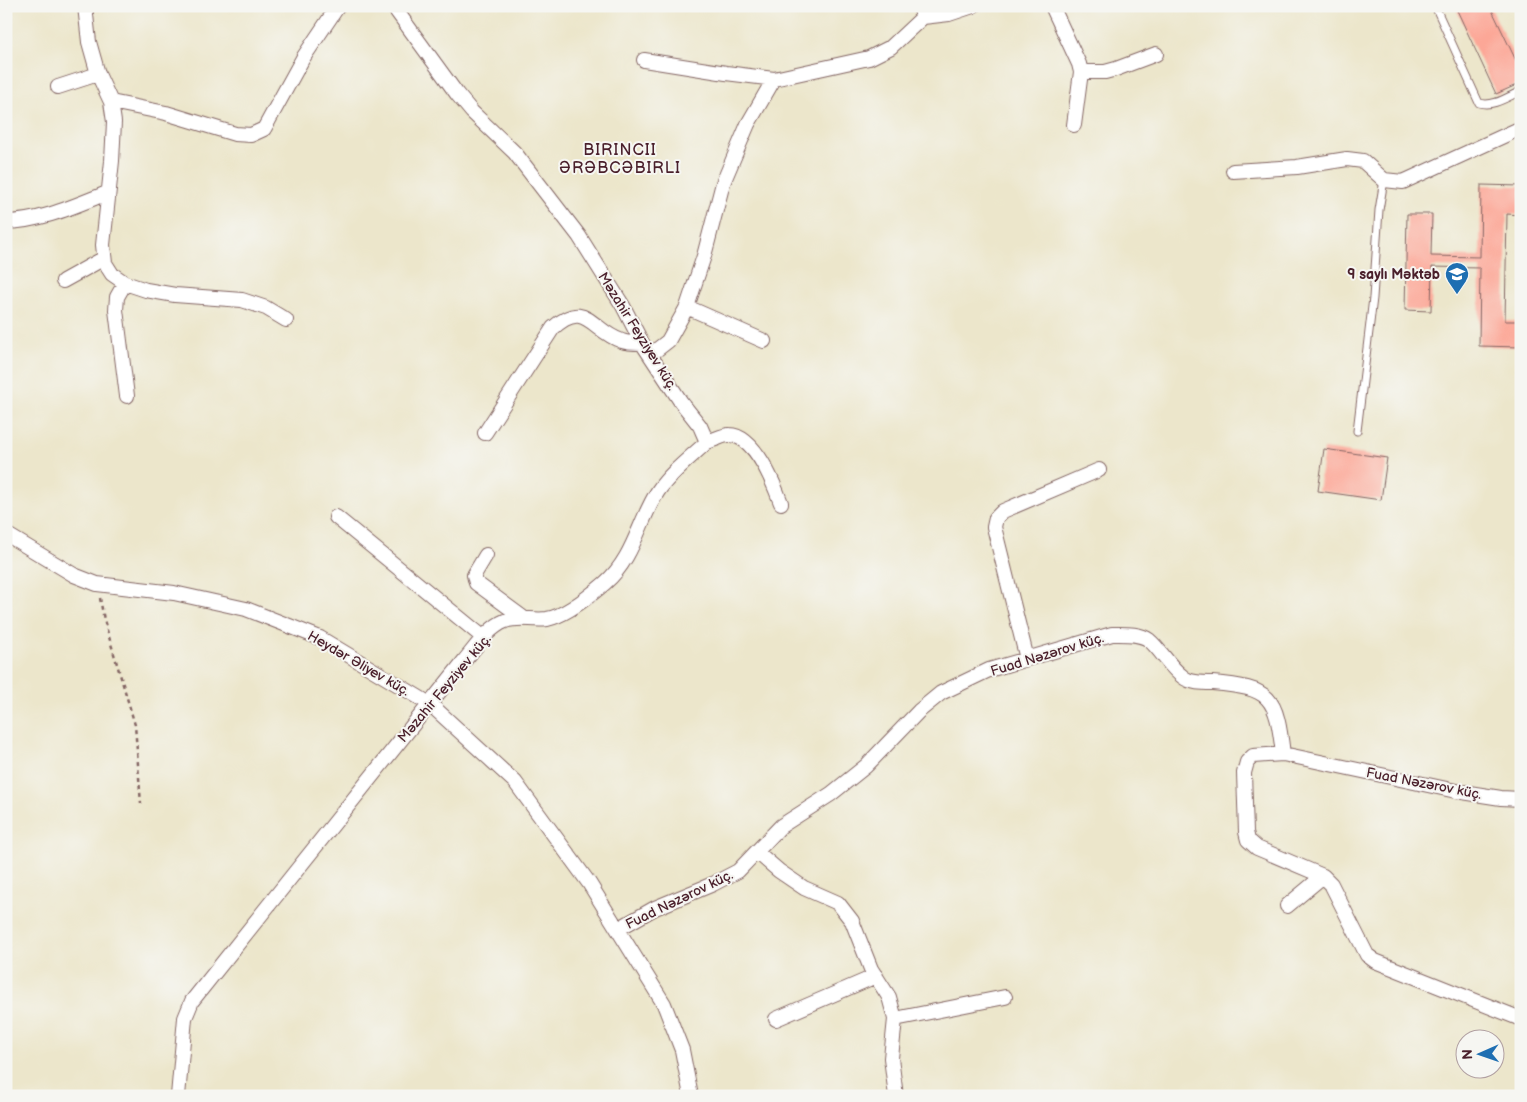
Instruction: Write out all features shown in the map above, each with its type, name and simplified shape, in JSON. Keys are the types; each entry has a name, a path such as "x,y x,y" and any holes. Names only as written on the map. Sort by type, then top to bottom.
{"street":[{"path":"85,6 89,42 98,74 111,102 114,136 103,245 105,263 112,274 125,283 146,290 175,295 242,300 266,308 286,320"},
{"path":"111,102 166,113 235,134 251,134 264,129 303,58 338,6"},
{"name":"Məzahir Feyziyev küç.","path":"178,1096 185,1018 192,1001 430,704 484,638 505,622 522,618 546,619 562,614 611,578 617,572 628,552 658,491 707,442 700,426 642,343 623,306 579,236 515,153 472,112 457,94 393,6"},
{"path":"644,60 774,79 869,58 891,47 922,11 949,14 973,6"},
{"path":"1052,6 1081,72 1074,125"},
{"path":"1081,72 1116,70 1156,54"},
{"path":"58,87 98,74"},
{"path":"650,355 668,341 687,307 704,256 723,183 748,124 774,79"},
{"path":"1233,170 1297,167 1347,159 1363,161 1384,180 1403,182 1521,128"},
{"path":"6,222 22,222 42,218 107,193"},
{"path":"63,281 99,261"},
{"path":"125,283 117,297 116,310 127,396"},
{"path":"687,307 764,341"},
{"path":"485,433 553,328 564,318 574,314 586,318 605,332 622,341 642,343"},
{"path":"707,442 729,435 740,438 756,452 766,467 781,503"},
{"path":"1027,658 994,527 996,518 1003,511 1100,470"},
{"path":"336,517 484,638"},
{"name":"Heydər Əliyev küç.","path":"6,534 74,575 97,584 174,593 246,609 320,638 430,704 515,782 590,883 664,1004 682,1050 691,1096"},
{"path":"486,555 474,575 476,583 522,618"},
{"name":"Fuad Nəzərov küç.","path":"618,929 655,908 713,884 738,871 782,826 830,794 866,766 919,711 941,693 989,670 1112,634 1131,634 1148,639 1184,678 1199,682 1240,685 1257,690 1268,699 1278,718 1283,754 1456,791 1521,799"},
{"path":"1283,754 1253,756 1247,762 1244,773 1246,832 1248,840 1257,848 1323,876 1331,884 1367,955 1375,961 1521,1020"},
{"path":"757,852 779,871 804,888 838,903 852,921 862,949 889,997 895,1019 891,1058 896,1096"},
{"path":"1287,906 1323,876"},
{"path":"776,1019 876,976"},
{"path":"895,1019 1004,998"}],"lane":[{"path":"1435,6 1479,103 1486,105 1496,103 1521,91"},
{"path":"1357,431 1373,298 1379,210 1384,180"}],"path":[{"path":"97,584 104,620 135,725 142,804"}],"building":[{"path":"1455,6 1490,6 1521,71 1521,83 1496,94"},
{"path":"1481,185 1521,186 1521,215 1507,214 1505,321 1521,321 1521,347 1479,346 1480,268 1432,267 1431,311 1405,310 1407,214 1432,214 1431,256 1480,257"},
{"path":"1324,449 1387,458 1381,500 1318,491"}],"place":[{"name":"9 saylı Məktəb","path":"1457,295"}],"district":[{"name":"BIRINCII ƏRƏBCƏBIRLI","path":"620,158"}]}
